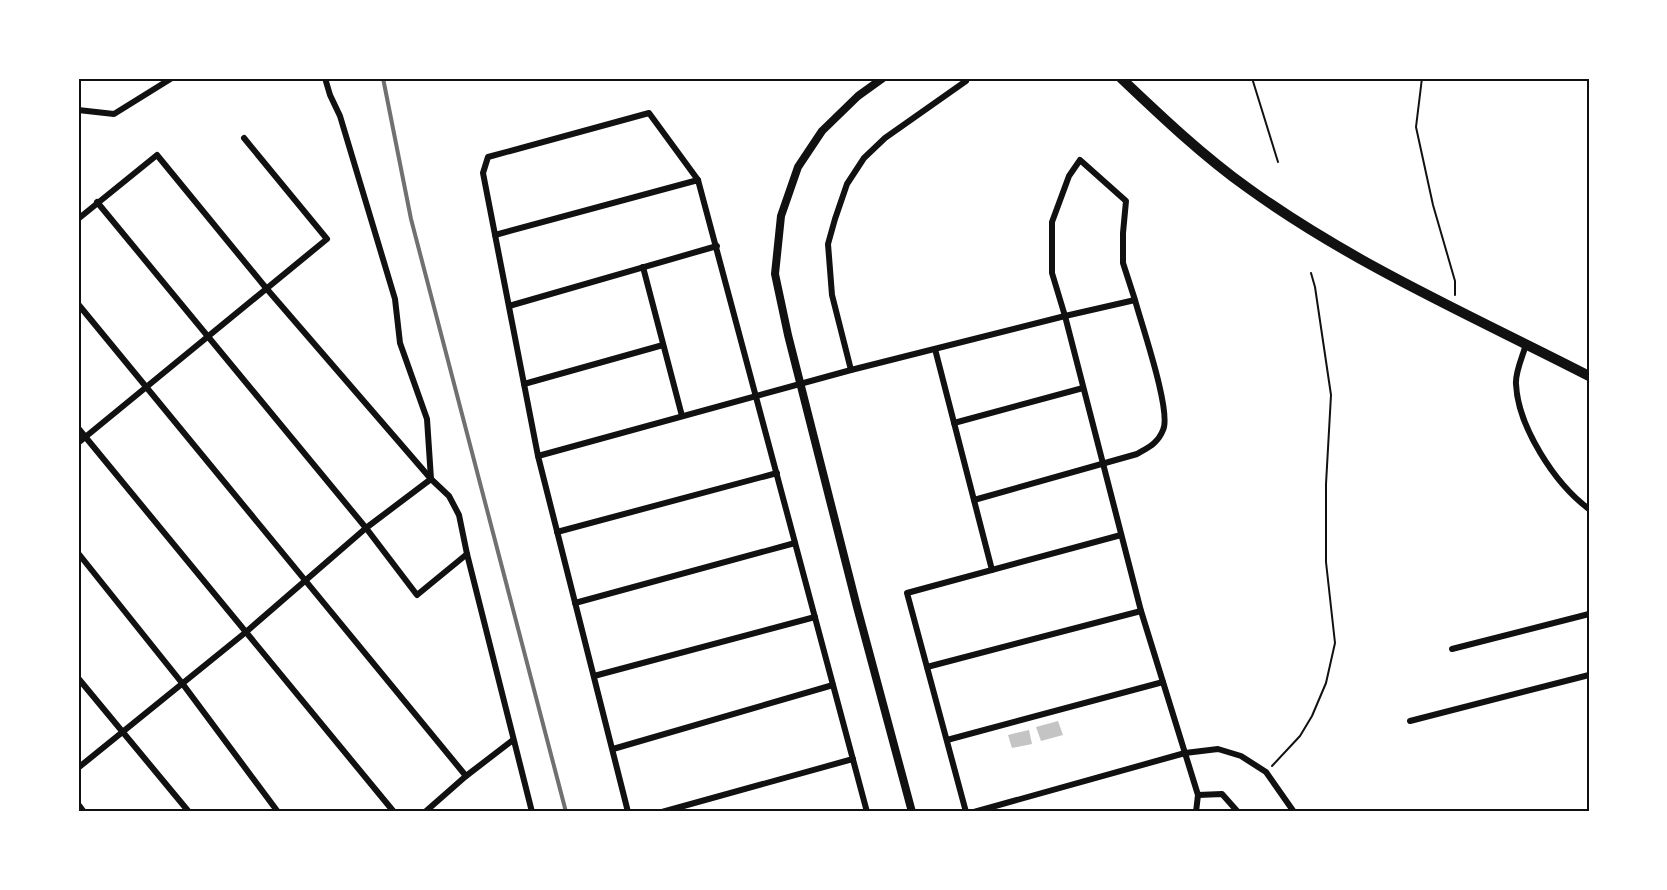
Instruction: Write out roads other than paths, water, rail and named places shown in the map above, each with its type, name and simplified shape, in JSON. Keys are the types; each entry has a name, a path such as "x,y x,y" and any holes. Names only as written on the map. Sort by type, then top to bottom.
{"main road":[{"path":"1120,78 1202,152 1248,188 1306,227 1456,309 1589,376"}],"street":[{"path":"78,110 114,114 172,78"},
{"path":"325,78 340,116 395,299 400,343 428,419 431,479"},
{"path":"883,78 858,96 822,131 798,167 781,216 775,274 857,607 912,812"},
{"path":"851,370 832,295 828,244 847,184 864,158 885,138 966,81 964,78"},
{"path":"628,812 538,456 483,173 488,157 649,113 698,180 867,812"},
{"path":"78,443 327,239 244,138"},
{"path":"78,219 157,154 266,288 431,479 449,496 459,515 532,812"},
{"path":"974,500 1102,463 1137,454 1155,444 1165,428 1165,408 1123,262 1126,201 1080,160 1069,176 1052,222 1052,273 1065,316 1102,463 1141,611 1198,795 1196,812"},
{"path":"495,235 698,180"},
{"path":"97,202 366,528 417,595 467,554"},
{"path":"509,306 717,246"},
{"path":"643,267 682,417"},
{"path":"538,456 851,370 1135,300"},
{"path":"78,304 466,776"},
{"path":"1526,344 1515,382 1519,405 1534,440 1555,476 1589,509"},
{"path":"524,384 663,345"},
{"path":"935,349 992,570"},
{"path":"954,423 1083,388"},
{"path":"78,428 394,812"},
{"path":"557,532 777,473"},
{"path":"78,768 246,632 366,528 431,479"},
{"path":"966,812 907,592 1121,535"},
{"path":"575,603 795,543"},
{"path":"78,553 182,683 278,812"},
{"path":"927,667 1141,611"},
{"path":"1452,649 1589,614"},
{"path":"594,676 815,617"},
{"path":"1410,721 1589,675"},
{"path":"78,678 189,812"},
{"path":"947,740 1163,682"},
{"path":"613,749 833,685"},
{"path":"424,812 513,740"},
{"path":"974,812 1185,753 1218,749 1241,756 1266,772 1294,812"},
{"path":"662,812 853,759"},
{"path":"1198,795 1222,794 1238,812"},
{"path":"78,804 84,812"}],"railway":[{"path":"383,78 411,219 566,812"}]}
